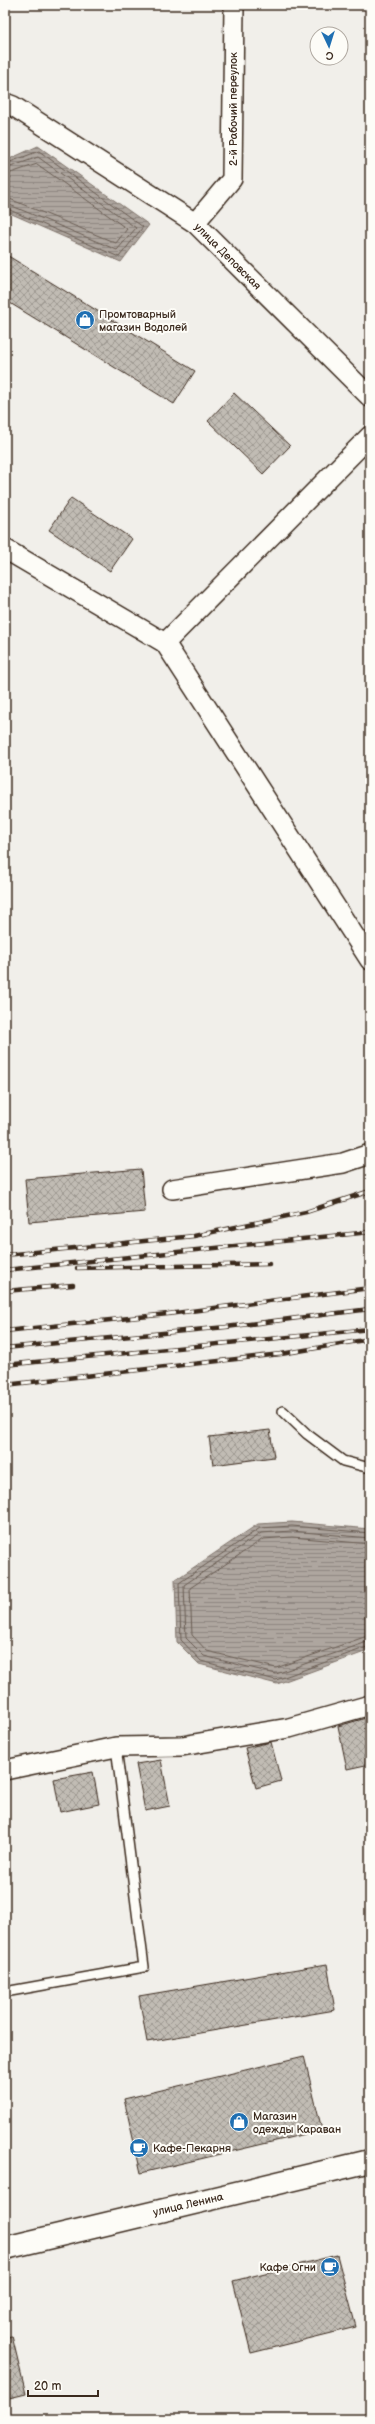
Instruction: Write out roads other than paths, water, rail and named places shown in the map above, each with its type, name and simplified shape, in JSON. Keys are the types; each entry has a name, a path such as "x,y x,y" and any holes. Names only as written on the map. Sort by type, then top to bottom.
{"street":[{"name":"2-й Рабочий переулок","path":"196,223 232,178 234,5"},
{"name":"улица Деповская","path":"5,103 13,106 196,223 370,397"},
{"path":"165,643 370,436"},
{"path":"5,549 165,643 370,960"},
{"path":"172,1189 343,1163 370,1154"},
{"path":"5,1770 116,1747 190,1744 289,1728 370,1705"},
{"name":"улица Ленина","path":"5,2248 370,2161"}],"lane":[{"path":"283,1411 307,1434 343,1461 370,1468"},
{"path":"5,1992 144,1967 116,1747"}],"water":[{"path":"38,146 149,225 121,262 5,211 5,161"},
{"path":"292,1522 370,1529 370,1650 277,1684 199,1664 177,1642 175,1580 258,1524"}],"railway":[{"path":"5,1255 194,1236 306,1212 370,1191"},
{"path":"5,1270 370,1232"},
{"path":"77,1268 269,1264"},
{"path":"5,1291 73,1285"},
{"path":"5,1331 168,1314 370,1288"},
{"path":"5,1348 226,1327 370,1309"},
{"path":"5,1365 370,1329"},
{"path":"5,1385 281,1354 370,1339"}],"place":[{"name":"Промтоварный магазин Водолей","path":"85,320"},
{"name":"Магазин одежды Караван","path":"239,2122"},
{"name":"Кафе-Пекарня","path":"139,2148"},
{"name":"Кафе Огни","path":"330,2267"}]}
